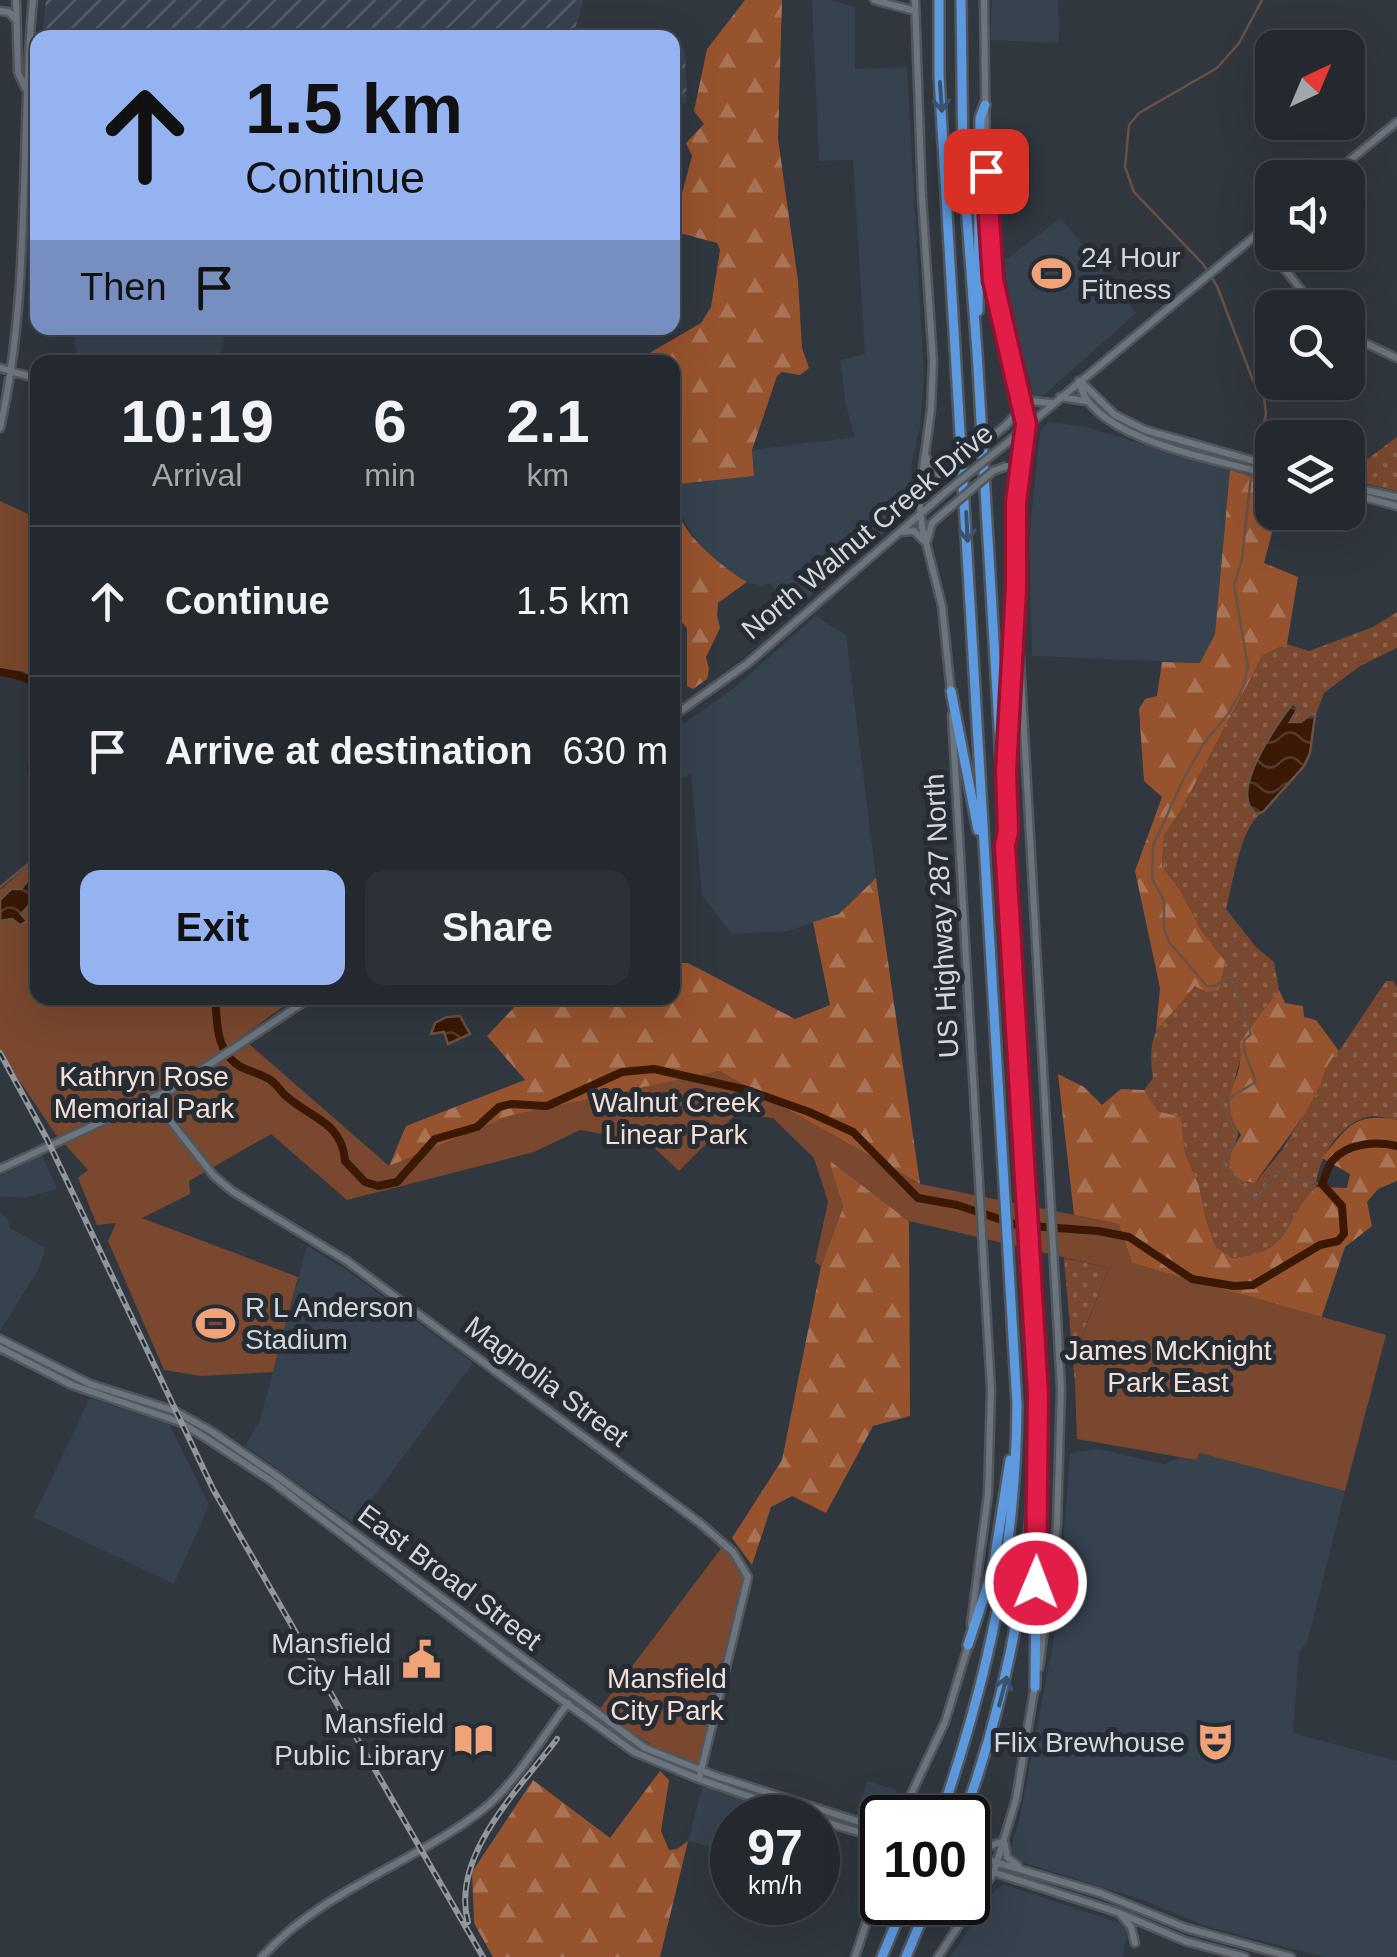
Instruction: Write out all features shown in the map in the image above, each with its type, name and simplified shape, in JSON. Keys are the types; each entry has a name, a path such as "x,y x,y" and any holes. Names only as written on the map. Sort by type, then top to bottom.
{"highway":[{"path":"939,0 939,76 1010,1252 1017,1433 1013,1505 999,1614 972,1723 948,1795"},
{"path":"960,0 963,164 1038,1394 1035,1688"},
{"path":"976,339 980,118 984,105"},
{"path":"1005,845 1016,588"},
{"path":"951,690 984,851"},
{"path":"968,1645 993,1568 1017,1433"},
{"path":"970,1795 1009,1669 1026,1566 1036,1468"},
{"path":"882,1957 895,1925"},
{"path":"906,1957 919,1925"}],"main road":[{"path":"16,0 18,72 26,89"},
{"path":"0,428 12,371 19,300 32,0"},
{"path":"874,0 915,11"},
{"name":"US Highway 287 North","path":"910,1795 945,1722 968,1645 983,1540 991,1442 951,690 942,606 920,512 933,361 915,0"},
{"path":"984,0 984,105 993,280 1026,424 1018,488 1016,588 1061,1389 1052,1574 1016,1799 990,1879"},
{"path":"0,10 10,12 16,21"},
{"path":"1350,160 1397,122"},
{"name":"North Walnut Creek Drive","path":"680,711 753,658 920,512 1255,237"},
{"path":"1285,270 1301,290"},
{"path":"1365,343 1397,358"},
{"path":"0,368 30,377"},
{"path":"1079,380 1092,405"},
{"path":"1079,380 1115,415 1193,450 1255,469"},
{"path":"925,450 929,466 940,475 951,471 1019,412 1020,389"},
{"path":"1020,389 1031,401 1079,398 1127,432 1165,446 1219,452 1255,462"},
{"path":"1127,432 1145,430"},
{"path":"926,544 932,524 993,471 1007,466 1016,474 1018,488"},
{"path":"1365,490 1397,497"},
{"path":"1365,498 1397,506"},
{"path":"894,534 914,531 926,544"},
{"path":"0,1169 153,1099 300,1005"},
{"name":"Magnolia Street","path":"153,1099 214,1176 232,1191 347,1261 700,1522 733,1552 748,1577 700,1775"},
{"name":"East Broad Street","path":"0,1339 90,1384 209,1434 625,1741 659,1759 755,1795"},
{"name":"East Broad Street","path":"0,1348 87,1391 156,1409"},
{"path":"262,1957 313,1914 479,1812 502,1790 570,1700"},
{"name":"East Broad Street","path":"743,1790 763,1795"},
{"path":"990,1845 1004,1840"},
{"path":"1004,1840 1007,1857 1023,1870"},
{"path":"990,1860 1100,1893 1186,1928 1291,1957"},
{"path":"990,1871 1118,1912 1185,1941 1245,1957"},
{"path":"990,1884 1012,1879"},
{"path":"1118,1912 1131,1927 1135,1943"},
{"path":"855,1957 866,1925"},
{"path":"938,1957 960,1925"}],"shaded area":[{"path":"46,0 583,0 575,30 43,30"},
{"path":"812,0 830,0 855,7 855,69 907,67 924,377 910,503 905,513 786,617 772,583 760,586 747,582 699,544 680,514 680,484 754,476 752,450 855,437 840,360 865,354 853,160 819,161"},
{"path":"992,0 1058,0 1059,43 990,40"},
{"path":"680,48 685,49 687,104 680,102"},
{"path":"1061,218 1136,313 1035,399 1011,320 1004,261"},
{"path":"73,335 225,335 221,355 77,355"},
{"path":"1048,422 1086,427 1230,470 1215,634 1201,663 1032,656 1029,539 1040,432"},
{"path":"816,616 846,635 876,878 839,914 788,931 732,934 702,895 691,773 680,780 680,726 734,688"},
{"path":"42,1155 57,1189 24,1198 0,1196 0,1176"},
{"path":"0,1212 10,1228 46,1248 38,1270 0,1331"},
{"path":"307,1246 348,1271 473,1363 354,1523 245,1446 260,1420"},
{"path":"90,1398 169,1424 209,1505 174,1584 33,1517"},
{"path":"1098,1449 1164,1464 1183,1456 1196,1459 1199,1453 1345,1491 1307,1643 1299,1651 1293,1733 1397,1761 1397,1957 1326,1957 1208,1927 1140,1899 1013,1857 1011,1848 1058,1617 1070,1453"},
{"path":"867,1781 897,1790 895,1795 862,1795"},
{"path":"703,1785 736,1795 710,1795 710,1846 688,1841"},
{"path":"1005,1885 1120,1923 1127,1939 1122,1957 950,1957 972,1925 990,1925 990,1898"}],"green space":[{"path":"745,0 782,0 778,139 798,281 802,348 809,368 800,375 782,372 777,376 752,450 754,476 680,484 680,355 646,355 701,323 711,307 720,250 717,243 680,233 680,201 692,156 686,143 704,124 694,111 707,49"},
{"path":"1397,437 1397,491 1365,484 1365,461"},
{"path":"1230,470 1255,477 1255,530 1273,530 1264,563 1298,577 1287,644 1263,655 1164,835 1162,866 1225,961 1219,990 1206,992 1195,986 1156,1031 1160,988 1135,871 1162,797 1144,781 1139,709 1145,699 1157,696 1162,662 1200,663 1215,634"},
{"path":"0,501 30,515 30,675 0,669"},
{"path":"680,517 709,553 747,582 718,603 720,628 706,657 707,679 693,689 687,686 687,628 680,620"},
{"path":"1397,612 1397,648 1360,666 1324,693 1311,728 1310,753 1304,766 1248,829 1226,909 1256,947 1274,962 1279,990 1239,1042 1235,1081 1239,1125 1231,1152 1255,1183 1282,1150 1318,1091 1324,1066 1339,1051 1386,981 1393,981 1397,987 1397,1120 1373,1116 1351,1124 1326,1153 1316,1187 1277,1242 1253,1255 1232,1258 1216,1247 1206,1220 1199,1186 1185,1153 1181,1117 1158,1111 1144,1090 1153,1078 1152,1048 1157,1030 1179,1002 1225,961 1162,866 1164,835 1263,655 1287,644 1309,651 1373,627"},
{"path":"30,864 30,1005 283,1005 241,1037 389,1166 508,1116 719,1071 920,1184 1119,1224 1132,1263 1386,1335 1345,1491 1199,1453 1197,1460 1077,1439 1075,1384 1083,1334 1109,1268 909,1221 829,1160 843,1207 821,1266 815,1262 828,1202 814,1158 773,1118 736,1114 679,1171 648,1142 580,1130 534,1152 347,1200 271,1134 189,1181 190,1194 142,1218 298,1277 273,1372 201,1376 164,1370 108,1241 116,1223 97,1225 78,1178 88,1170 54,1132 0,1052 0,890"},
{"path":"876,878 920,1184 719,1071 389,1166 406,1126 525,1080 487,1036 516,1005 680,1005 680,963 688,963 795,1019 830,1005 813,922 839,914"},
{"path":"1279,990 1285,1003 1303,1006 1304,1017 1316,1020 1339,1051 1303,1116 1255,1183 1240,1180 1230,1168 1231,1152 1241,1135 1233,1120 1230,1097 1241,1055 1239,1042"},
{"path":"1058,1074 1084,1087 1102,1105 1121,1089 1144,1090 1158,1111 1181,1117 1185,1153 1199,1186 1206,1220 1216,1247 1232,1258 1253,1255 1277,1242 1316,1187 1347,1188 1350,1174 1322,1158 1353,1124 1371,1118 1397,1120 1397,1181 1378,1189 1367,1202 1372,1226 1345,1247 1321,1319 1132,1263 1118,1224 1074,1215"},
{"path":"828,1159 909,1221 910,1416 873,1426 826,1513 792,1496 771,1507 752,1565 732,1538 782,1460 821,1266 843,1207"},
{"path":"1064,1258 1109,1268 1083,1333 1075,1384"},
{"name":"Mansfield City Park","path":"723,1546 746,1577 709,1714 719,1718 706,1764 700,1764 653,1746 599,1710"},
{"path":"660,1771 669,1780 661,1831 669,1850 688,1841 660,1957 493,1957 474,1923 472,1872 533,1780 610,1838"}],"water":[{"path":"1293,703 1298,708 1290,722 1315,716 1310,753 1304,766 1257,814 1249,805 1251,776 1266,742"},
{"path":"30,878 30,904 21,914 27,921 20,925 12,919 0,921 0,900 11,889 21,889"},
{"path":"460,1016 470,1034 448,1044 444,1032 431,1034 435,1023"}],"waterway":[{"path":"1262,0 1239,43 1217,68 1139,113 1129,125 1125,167 1134,192 1203,264 1217,286 1252,378 1264,397 1265,420"},
{"path":"1251,476 1242,559 1234,585 1248,667 1242,690 1203,744 1153,846 1152,879 1164,900 1164,928 1169,942 1207,986 1216,986 1226,977 1233,981 1251,1034 1244,1040 1244,1050 1256,1082 1222,1102 1235,1136 1223,1164 1255,1200 1274,1174 1284,1171 1300,1181 1322,1184"},
{"path":"0,672 30,680"},
{"path":"0,887 30,863"},
{"path":"216,1005 219,1037 229,1057 238,1066 264,1076 332,1129 343,1148 345,1161 365,1182 378,1186 397,1182 435,1139 477,1127 499,1107 547,1106 622,1072 654,1069 747,1090 853,1132 918,1198 957,1205 1017,1225 1129,1237 1192,1279 1234,1286 1253,1285 1320,1245 1338,1241 1344,1234 1342,1206 1322,1184 1330,1164 1354,1147 1397,1146"}],"railway":[{"path":"0,1053 47,1139 213,1489 483,1957"},
{"path":"468,1922 465,1897 478,1848 508,1801 557,1739"}],"place":[{"name":"24 Hour Fitness","path":"1051,273"},
{"name":"R L Anderson Stadium","path":"215,1323"},
{"name":"Mansfield City Hall","path":"421,1659"},
{"name":"Mansfield Public Library","path":"474,1739"},
{"name":"Flix Brewhouse","path":"1215,1742"}],"route":[{"path":"986,171 993,280 1026,424 1016,502 1005,845 1038,1394 1036,1583"}],"park label":[{"name":"Kathryn Rose Memorial Park","path":"144,1092"},
{"name":"Walnut Creek Linear Park","path":"676,1118"},
{"name":"James McKnight Park East","path":"1168,1366"}]}
